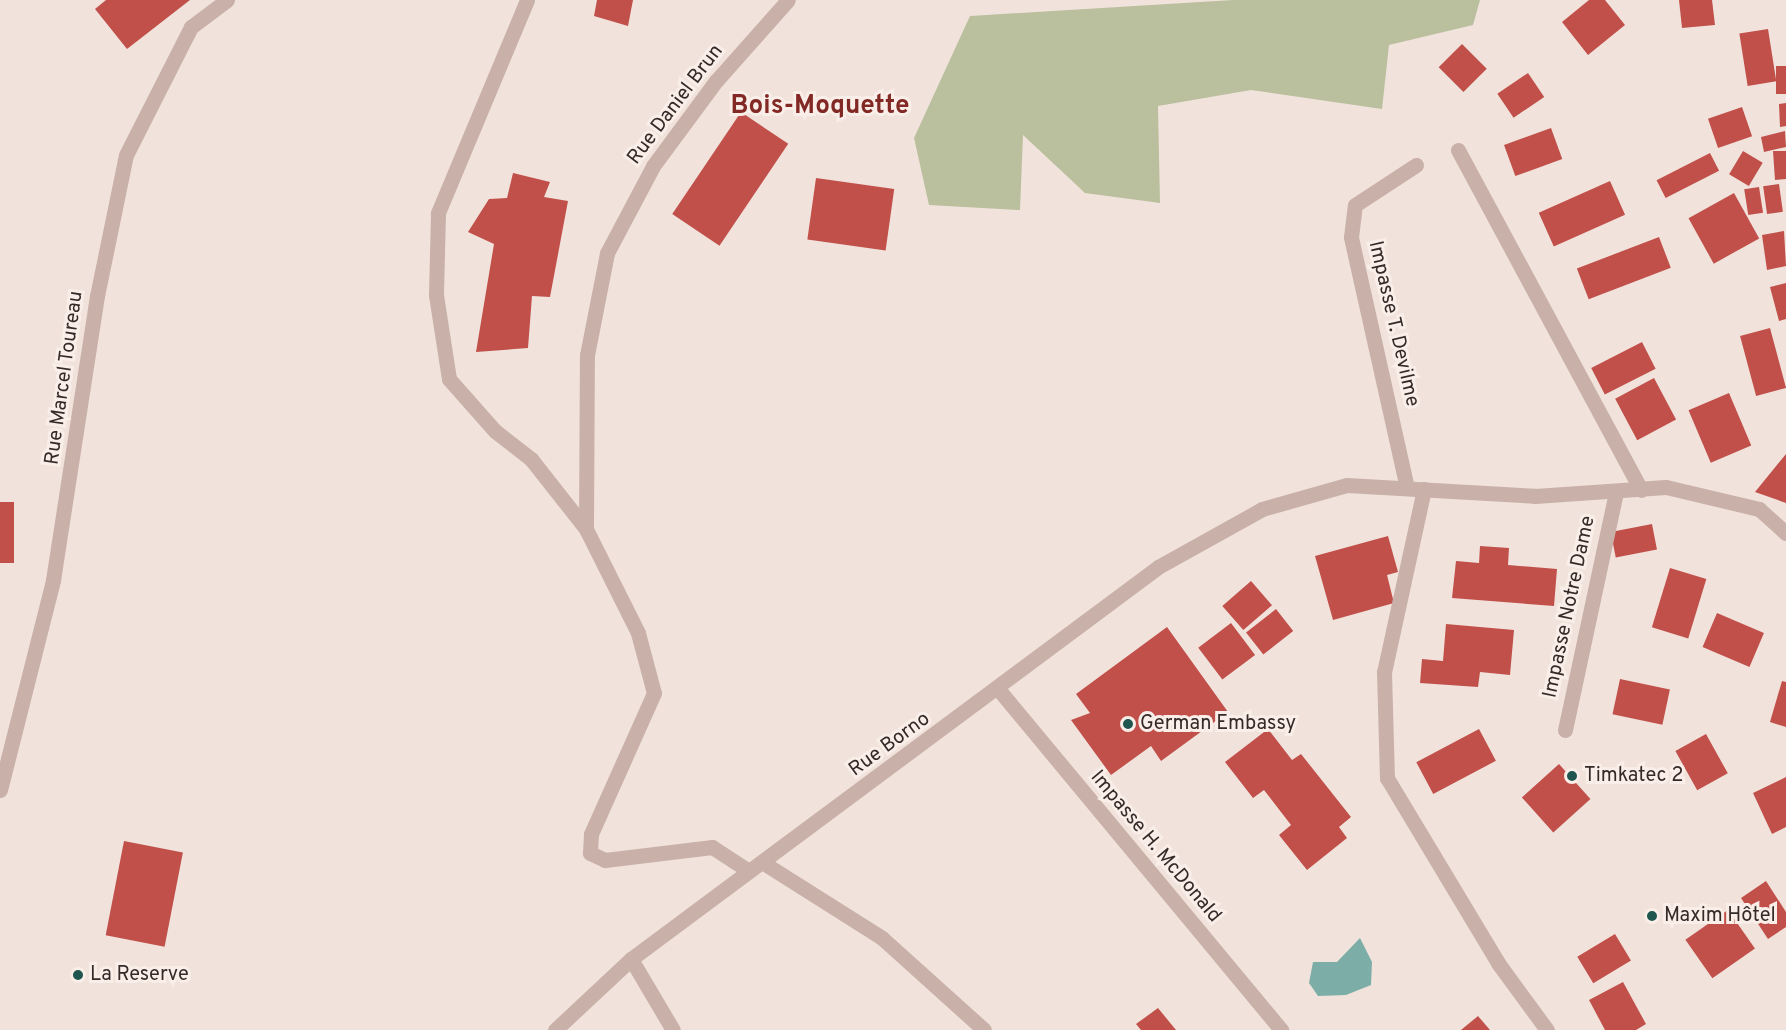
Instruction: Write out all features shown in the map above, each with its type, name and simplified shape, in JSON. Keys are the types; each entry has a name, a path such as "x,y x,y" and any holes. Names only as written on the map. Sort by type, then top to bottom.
{"street":[{"name":"Rue Marcel Toureau","path":"0,790 3,743 53,580 97,296 126,155 191,27 227,0"},
{"path":"527,0 438,213 436,295 449,379 495,431 531,459 586,529 638,633 654,693 591,834 590,853 605,860 712,848 755,866 882,938 984,1030"},
{"name":"Rue Daniel Brun","path":"586,529 587,355 607,253 653,166 716,81 788,0"},
{"path":"1458,150 1641,490"},
{"name":"Impasse T. Devilme","path":"1407,488 1351,237 1355,205 1416,165"},
{"name":"Rue Borno","path":"555,1030 631,959 755,866 999,690 1158,567 1262,509 1347,485 1535,496 1616,493 1666,487 1759,509 1786,534"},
{"path":"1424,489 1384,672 1387,778 1498,963 1547,1030"},
{"name":"Impasse Notre Dame","path":"1565,730 1616,493"},
{"name":"Impasse H. McDonald","path":"999,690 1281,1030"},
{"path":"631,959 673,1030"}],"green space":[{"path":"1233,0 1480,0 1473,25 1389,45 1382,109 1251,90 1158,106 1160,203 1085,193 1023,135 1020,210 929,205 914,138 970,16"}],"water":[{"path":"1360,938 1372,962 1371,985 1346,995 1318,996 1309,983 1313,962 1337,962"}],"building":[{"path":"106,0 190,0 127,49 95,9"},
{"path":"597,0 633,0 628,26 594,16"},
{"path":"1589,0 1605,0 1625,25 1588,55 1562,22"},
{"path":"1679,0 1712,0 1715,25 1682,28"},
{"path":"1768,29 1776,81 1748,86 1739,34"},
{"path":"1462,44 1487,69 1463,92 1439,67"},
{"path":"1776,66 1786,66 1786,94 1776,94"},
{"path":"1528,73 1544,97 1514,118 1497,94"},
{"path":"1786,103 1786,126 1780,127 1779,104"},
{"path":"1742,107 1752,136 1718,148 1708,119"},
{"path":"741,112 788,144 719,246 672,214"},
{"path":"1551,128 1562,159 1515,176 1504,145"},
{"path":"1785,131 1786,147 1764,152 1761,137"},
{"path":"1743,151 1763,163 1749,186 1729,174"},
{"path":"1773,151 1786,151 1786,179 1775,180"},
{"path":"1710,153 1719,171 1666,198 1657,180"},
{"path":"513,173 550,182 544,197 568,201 550,297 532,296 528,348 476,352 494,244 468,232 489,199 507,198"},
{"path":"816,178 894,189 886,250 807,239"},
{"path":"1610,181 1625,215 1554,247 1539,213"},
{"path":"1779,184 1783,212 1767,214 1763,186"},
{"path":"1759,187 1763,213 1748,215 1744,189"},
{"path":"1734,193 1759,238 1714,264 1689,218"},
{"path":"1784,231 1786,266 1767,270 1762,235"},
{"path":"1659,237 1671,268 1589,299 1577,269"},
{"path":"1786,283 1786,319 1779,321 1770,287"},
{"path":"1770,328 1786,388 1756,396 1740,336"},
{"path":"1642,342 1656,369 1605,395 1591,368"},
{"path":"1654,378 1676,419 1637,440 1615,399"},
{"path":"1729,393 1751,445 1711,463 1688,410"},
{"path":"1786,454 1786,503 1755,492"},
{"path":"0,502 14,502 14,563 0,563"},
{"path":"1652,524 1657,550 1616,558 1611,532"},
{"path":"1388,536 1398,572 1387,575 1394,603 1333,620 1315,556"},
{"path":"1480,546 1509,548 1508,565 1557,569 1554,606 1452,598 1456,561 1479,563"},
{"path":"1670,568 1706,579 1688,638 1652,627"},
{"path":"1251,581 1272,605 1243,630 1222,606"},
{"path":"1276,609 1293,631 1263,654 1246,632"},
{"path":"1717,613 1764,633 1749,667 1703,647"},
{"path":"1231,623 1255,655 1222,680 1198,648"},
{"path":"1446,624 1514,630 1510,675 1480,672 1478,687 1420,683 1422,659 1443,661"},
{"path":"1167,627 1228,712 1161,761 1151,746 1111,775 1071,720 1090,713 1076,694"},
{"path":"1620,679 1670,690 1662,725 1613,714"},
{"path":"1782,681 1786,682 1786,727 1770,722"},
{"path":"1268,729 1292,760 1301,754 1351,817 1339,827 1347,838 1307,870 1279,835 1291,825 1264,790 1253,798 1225,762"},
{"path":"1479,729 1496,761 1433,794 1416,762"},
{"path":"1706,734 1728,773 1697,790 1675,751"},
{"path":"1559,764 1590,799 1553,832 1522,797"},
{"path":"1786,777 1786,827 1772,834 1753,793"},
{"path":"124,841 183,852 165,947 106,935"},
{"path":"1766,881 1786,912 1786,927 1768,939 1741,898"},
{"path":"1728,910 1755,949 1712,978 1685,940"},
{"path":"1615,934 1631,961 1593,983 1577,957"},
{"path":"1623,982 1646,1024 1636,1030 1605,1030 1589,1000"},
{"path":"1158,1008 1176,1030 1141,1030 1136,1024"},
{"path":"1478,1016 1490,1030 1461,1030"}],"place":[{"name":"German Embassy","path":"1128,724"},
{"name":"Timkatec 2","path":"1572,776"},
{"name":"Maxim Hôtel","path":"1652,916"},
{"name":"La Reserve","path":"78,975"}],"district":[{"name":"Bois-Moquette","path":"820,107"}]}
